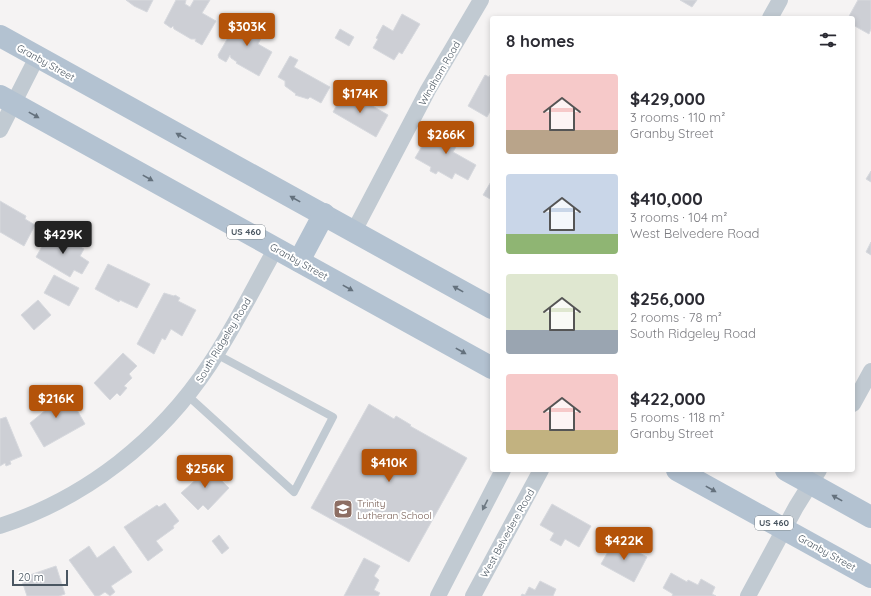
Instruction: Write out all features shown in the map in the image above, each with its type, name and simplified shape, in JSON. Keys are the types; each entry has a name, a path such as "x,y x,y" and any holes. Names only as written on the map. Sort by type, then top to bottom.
{"main road":[{"name":"Granby Street","path":"0,36 490,307"},
{"name":"Granby Street","path":"6,100 490,367"},
{"path":"299,261 324,214"},
{"name":"Granby Street","path":"681,472 871,577"},
{"path":"795,472 816,477 871,517"}],"street":[{"name":"Windham Road","path":"354,231 428,90 481,0"},
{"path":"771,16 780,0"},
{"path":"0,130 6,100 37,57"},
{"name":"South Ridgeley Road","path":"0,526 54,504 100,477 123,460 156,431 187,395 216,354 276,248"},
{"path":"855,400 871,371"},
{"path":"438,596 501,472"},
{"name":"West Belvedere Road","path":"473,596 540,472"},
{"path":"748,596 784,529 816,477"}],"lane":[{"path":"187,395 294,492 333,417 216,354"}],"building":[{"path":"126,0 153,0 147,12 134,6"},
{"path":"176,0 186,0 185,4 190,7 194,0 210,0 202,13 216,21 202,45 195,41 196,39 191,39 174,29 173,26 171,28 164,23"},
{"path":"680,0 697,0 692,7"},
{"path":"858,0 871,0 871,29 869,34 855,26 855,16 849,16"},
{"path":"402,14 420,24 402,54 399,52 394,60 373,48 378,39 376,38 383,25 393,31"},
{"path":"240,17 255,25 257,21 267,27 258,44 272,52 259,76 236,63 237,62 231,58 230,55 226,62 219,58 218,55"},
{"path":"340,29 354,37 349,46 335,38"},
{"path":"290,56 298,60 294,67 330,87 321,103 310,97 308,99 295,95 296,94 285,86 285,81 278,77"},
{"path":"485,75 489,77 490,75 490,112 487,117 468,106"},
{"path":"345,90 388,115 376,137 333,112"},
{"path":"452,123 465,131 453,152 476,165 468,180 455,173 452,179 438,171 436,174 430,171 431,167 415,158 428,136 441,143"},
{"path":"871,171 871,182 866,179"},
{"path":"490,183 490,199 483,195"},
{"path":"0,201 26,216 25,219 35,225 24,246 0,232"},
{"path":"51,231 84,249 80,256 89,262 82,274 74,270 70,277 36,257"},
{"path":"871,242 871,255 866,252"},
{"path":"108,264 150,284 137,308 120,300 119,302 95,289"},
{"path":"54,275 79,288 69,306 44,293"},
{"path":"164,293 175,295 180,298 178,301 196,310 182,336 171,329 165,340 162,338 154,354 137,344"},
{"path":"38,300 51,315 34,330 21,315"},
{"path":"123,353 137,366 129,374 132,378 124,386 127,388 120,396 117,393 110,400 94,383"},
{"path":"48,385 49,392 56,404 69,396 85,424 44,447 30,423 47,409 37,392"},
{"path":"369,404 394,419 396,416 411,425 410,426 467,458 409,562 311,508"},
{"path":"6,417 22,456 10,461 11,464 6,466 5,463 0,466 0,419"},
{"path":"204,463 229,488 208,510 203,505 198,510 181,493 200,476 195,472"},
{"path":"165,503 179,521 173,526 174,528 156,541 163,550 148,561 124,527 157,505 159,507"},
{"path":"552,504 591,526 579,547 565,539 561,546 550,540 554,533 540,525"},
{"path":"219,535 229,548 222,554 212,541"},
{"path":"613,543 620,548 623,544 647,557 634,582 601,564"},
{"path":"89,546 97,558 114,546 132,572 111,586 115,592 110,596 105,592 99,596 95,596 69,560"},
{"path":"364,558 380,566 374,576 379,580 374,590 380,593 378,596 344,596"},
{"path":"56,566 65,594 59,596 27,596 21,578"},
{"path":"671,573 687,582 688,580 698,585 701,579 715,587 712,594 716,596 672,596 673,594 663,588"},
{"path":"540,581 556,589 553,596 521,596 522,594 525,595 529,587 535,590"}],"place":[{"name":"Trinity Lutheran School","path":"343,509"}]}
